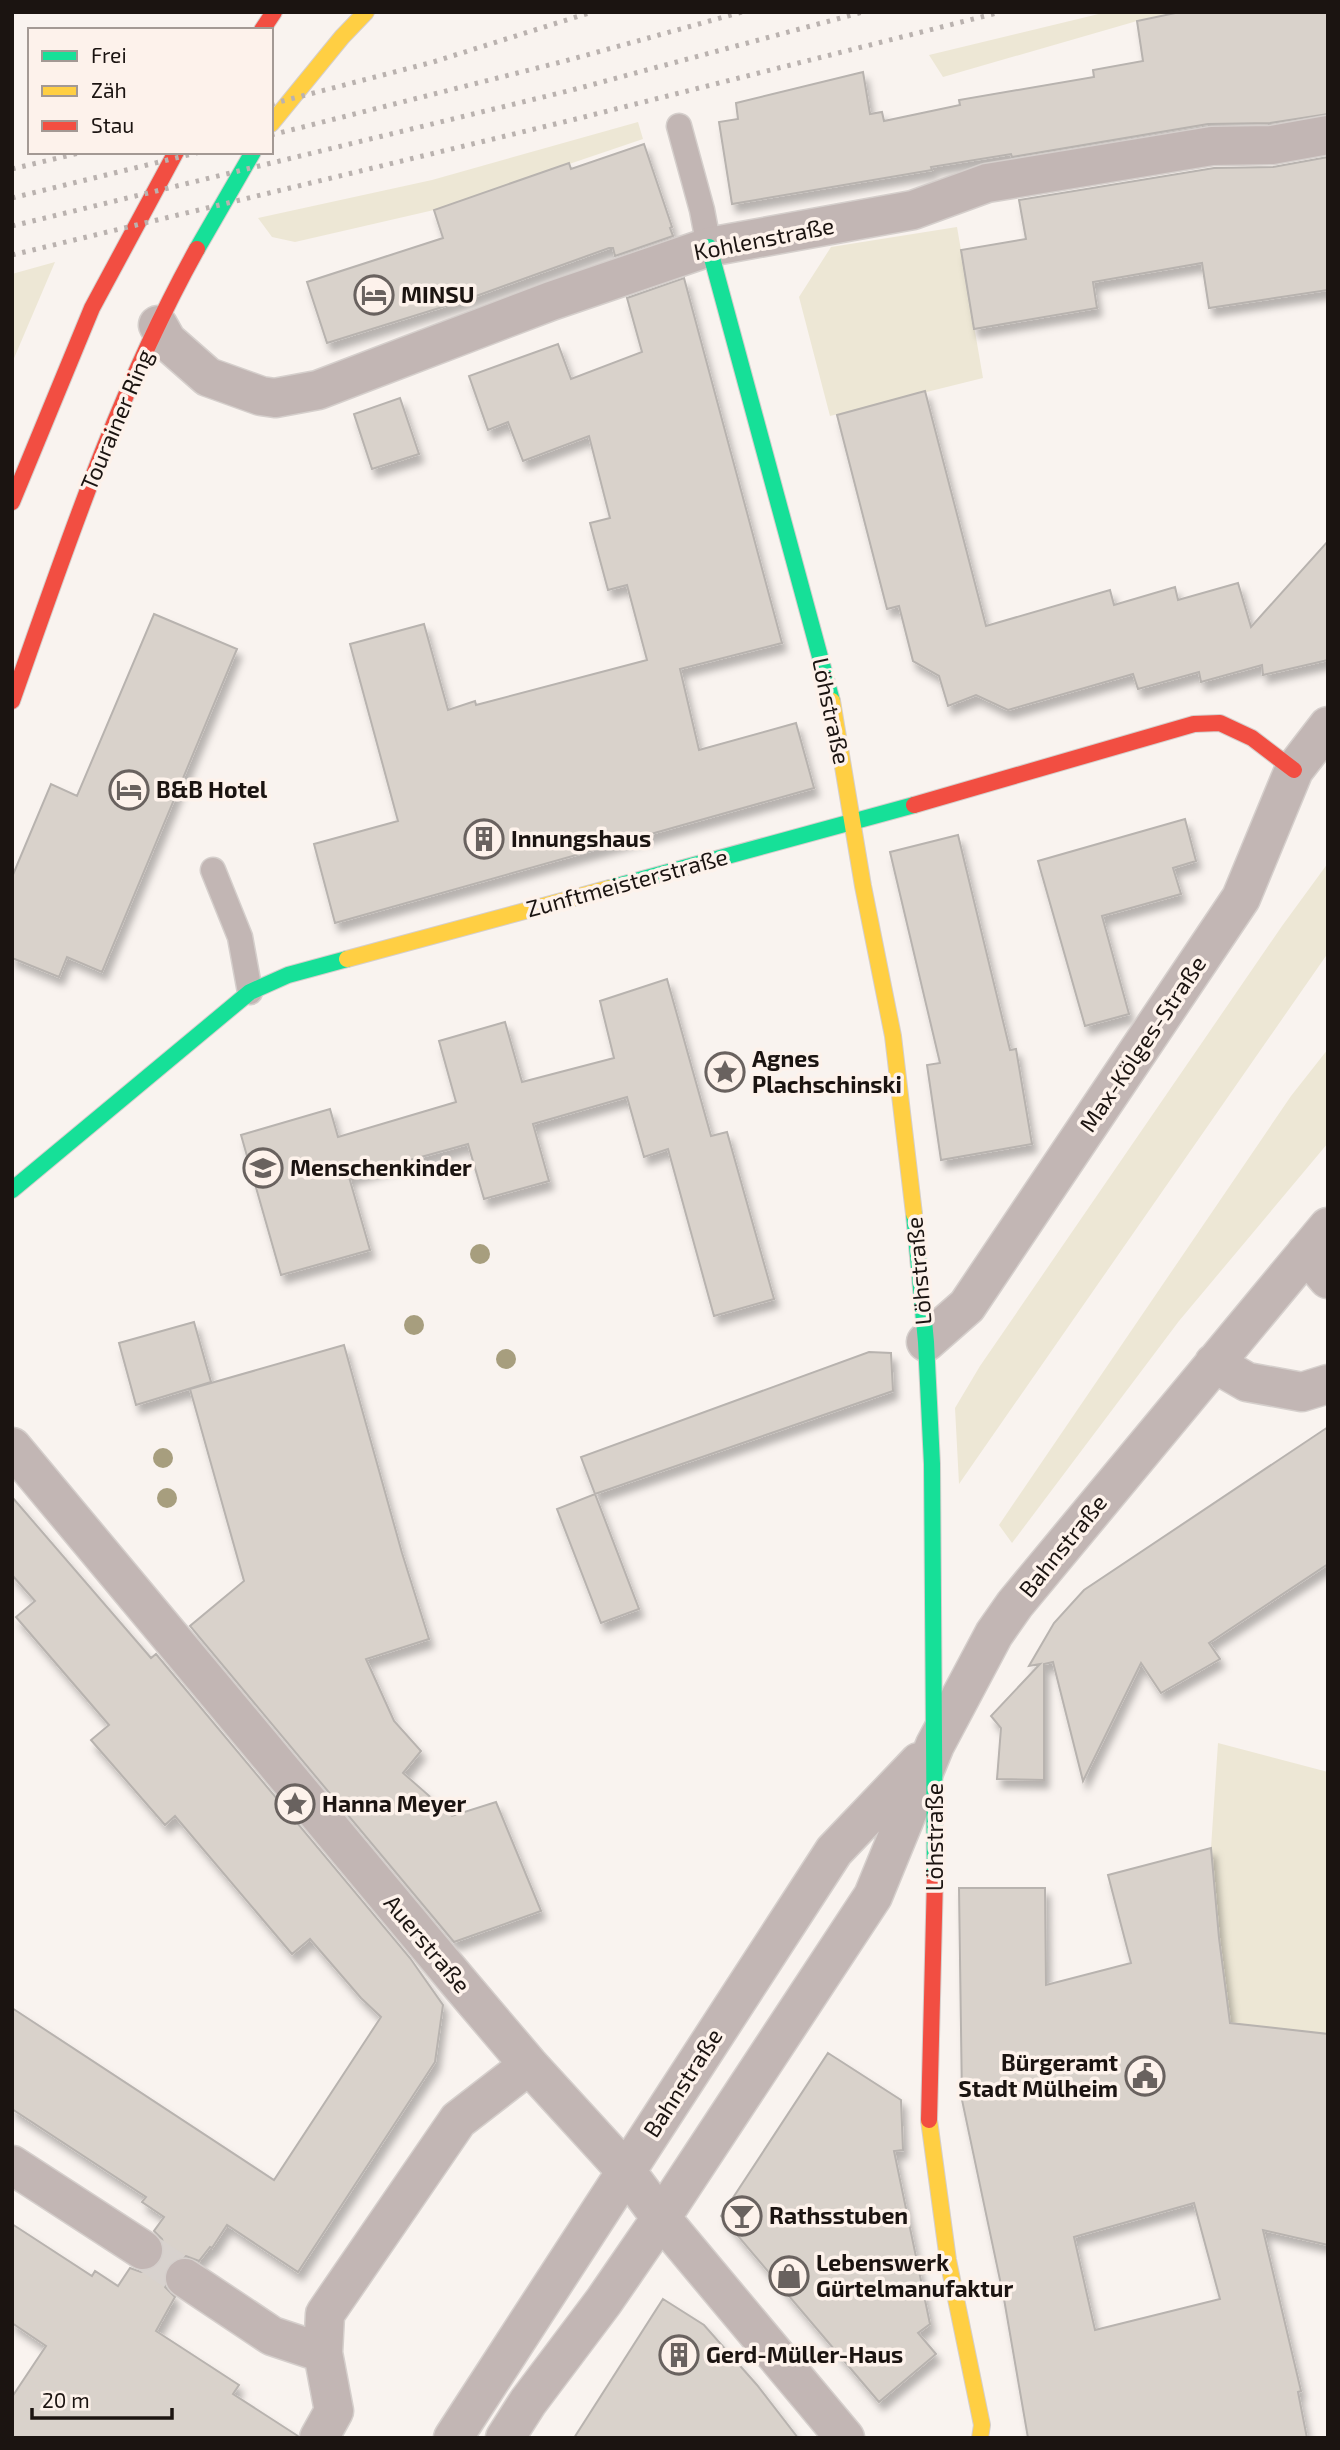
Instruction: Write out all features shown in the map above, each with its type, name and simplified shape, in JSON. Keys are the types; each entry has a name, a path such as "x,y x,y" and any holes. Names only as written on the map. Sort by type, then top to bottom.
{"street":[{"path":"263,28 274,12"},
{"path":"273,122 342,37 366,12"},
{"name":"Kohlenstraße","path":"158,324 167,341 208,377 261,396 275,398 318,390 551,301 709,247 913,210 986,183 1212,146 1272,145 1328,135"},
{"path":"12,502 92,308 175,154"},
{"name":"Tourainer Ring","path":"12,701 83,502 158,324 212,221 252,154"},
{"name":"Löhstraße","path":"709,247 829,686 863,886 893,1036 914,1211 926,1342 932,1464 936,1849 929,2117 948,2260 982,2425 980,2438"},
{"name":"Zunftmeisterstraße","path":"12,1190 250,992 288,975 852,822 1194,724 1220,723 1252,738 1294,770"},
{"name":"Max-Kölges-Straße","path":"926,1342 967,1306 1241,898 1294,770 1328,726"},
{"name":"Bahnstraße","path":"505,2438 661,2218 873,1896 935,1745 994,1634 1015,1604 1214,1363 1320,1253"},
{"path":"1214,1363 1247,1382 1302,1392 1328,1384"},
{"name":"Auerstraße","path":"12,1447 529,2065 626,2171 661,2218 845,2438"},
{"name":"Bahnstraße","path":"453,2438 834,1851 935,1745"},
{"path":"319,2438 334,2411 323,2353 326,2314 458,2120 529,2065"},
{"path":"12,2165 143,2250"},
{"path":"185,2278 272,2336 323,2353"}],"lane":[{"name":"Löhstraße","path":"679,126 702,210 709,247"},
{"path":"213,870 240,937 250,992"}],"shaded area":[{"path":"1107,12 1173,12 943,77 929,55"},
{"path":"638,122 643,139 434,210 295,242 272,237 258,218 432,180"},
{"path":"957,227 983,378 830,416 799,297 831,247"},
{"path":"55,262 12,363 12,274"},
{"path":"1328,863 1328,953 959,1484 955,1408 980,1366"},
{"path":"1328,1049 1328,1143 1179,1321 1012,1543 999,1525 1291,1096"},
{"path":"1218,1743 1328,1772 1328,2034 1226,2022 1211,1848"}],"building":[{"path":"1180,12 1328,12 1328,114 1270,123 1208,124 1012,157 1011,154 931,167 932,170 732,204 719,122 738,119 736,103 863,72 870,114 882,112 884,121 960,105 959,100 1094,77 1093,70 1143,61 1137,21"},
{"path":"644,144 673,236 615,256 613,248 609,248 465,300 327,343 307,282 443,238 434,210 569,163 571,169"},
{"path":"1328,157 1328,290 1209,308 1202,263 1093,282 1097,308 974,329 961,250 1026,239 1019,200 1214,168 1273,167"},
{"path":"684,278 782,643 680,669 699,750 796,723 814,788 335,923 314,844 398,821 350,644 424,624 448,710 475,701 476,705 647,660 627,585 608,590 590,523 610,518 589,436 523,461 508,422 488,430 469,376 558,344 571,379 642,352 627,298"},
{"path":"925,391 986,626 1110,590 1114,605 1175,587 1178,600 1238,583 1251,627 1328,541 1328,660 1263,675 1262,665 1201,682 1199,672 1138,689 1133,674 1008,710 976,695 948,706 939,676 913,661 899,606 887,609 837,415"},
{"path":"400,398 419,454 372,469 354,414"},
{"name":"B&B Hotel","path":"154,614 237,649 102,972 67,957 59,977 12,958 12,877 51,784 77,796"},
{"path":"1185,819 1196,861 1173,868 1181,894 1102,916 1129,1014 1085,1026 1038,861"},
{"path":"958,835 1010,1050 1016,1049 1032,1144 941,1160 927,1065 940,1063 890,852"},
{"path":"667,979 711,1136 727,1132 774,1299 714,1316 668,1149 644,1157 627,1097 533,1124 549,1181 484,1199 468,1144 349,1177 370,1250 281,1275 241,1135 330,1109 338,1137 456,1102 439,1041 505,1022 522,1082 614,1058 600,1001"},
{"path":"194,1322 211,1382 136,1405 119,1343"},
{"path":"344,1345 429,1639 366,1659 394,1721 421,1751 403,1773 452,1816 496,1802 541,1911 454,1942 190,1626 244,1581 190,1389"},
{"path":"869,1352 891,1353 893,1391 595,1494 581,1457"},
{"path":"1328,1427 1328,1564 1209,1643 1220,1659 1161,1693 1141,1663 1083,1781 1053,1662 1044,1664 1044,1780 997,1779 1001,1728 991,1716 1040,1664 1029,1666 1054,1623 1084,1590"},
{"path":"595,1494 639,1609 601,1623 557,1509"},
{"path":"12,1497 151,1658 156,1654 410,1958 443,2005 435,2062 298,2272 227,2225 212,2248 210,2247 199,2261 186,2256 175,2259 166,2266 163,2277 165,2287 175,2297 156,2331 239,2385 233,2394 298,2436 297,2438 12,2438 12,2397 46,2346 12,2323 12,2224 92,2276 95,2271 118,2286 130,2268 141,2272 154,2269 162,2261 165,2250 162,2239 154,2231 164,2217 142,2202 146,2197 12,2109 12,2008 274,2180 381,2017 310,1939 292,1954 175,1816 165,1825 91,1740 109,1725 16,1617 35,1601 12,1575"},
{"path":"1211,1848 1230,2023 1328,2034 1328,2245 1263,2230 1301,2391 1298,2392 1307,2438 1028,2438 1004,2299 962,2100 959,1888 1045,1888 1046,1985 1131,1963 1108,1875","holes":["1194,2203 1220,2299 1095,2330 1074,2237"]},
{"path":"828,2053 901,2100 903,2150 894,2151 930,2324 918,2333 936,2354 879,2402 721,2216"},
{"name":"Gerd-Müller-Haus","path":"663,2299 704,2325 757,2385 798,2438 574,2438"}],"tunnel":[{"path":"143,2250 185,2278"}],"railway":[{"path":"273,103 433,62 592,12"},
{"path":"273,134 565,61 742,12"},
{"path":"12,226 572,90 863,12"},
{"path":"12,255 576,119 1001,12"},
{"path":"12,169 75,154"},
{"path":"12,198 192,154"}],"traffic: fast":[{"path":"197,249 252,154"},
{"path":"709,247 832,701"},
{"path":"610,888 914,805"},
{"path":"12,1190 250,992 288,975 347,959"},
{"path":"914,1214 926,1342 932,1464 935,1877"}],"traffic: slow":[{"path":"273,122 342,37 366,12"},
{"path":"832,701 863,886 893,1036 914,1214"},
{"path":"347,959 610,888"},
{"path":"929,2120 948,2260 982,2425 980,2438"}],"traffic: jam":[{"path":"263,28 274,12"},
{"path":"12,502 92,308 175,154"},
{"path":"12,701 73,528 118,414 142,358 197,249"},
{"path":"914,805 1194,724 1220,723 1252,738 1294,770"},
{"path":"929,2120 935,1877"}],"place":[{"name":"MINSU","path":"374,295"},
{"name":"B&B Hotel","path":"129,790"},
{"name":"Innungshaus","path":"484,839"},
{"name":"Agnes Plachschinski","path":"725,1072"},
{"name":"Menschenkinder","path":"263,1168"},
{"name":"Hanna Meyer","path":"295,1804"},
{"name":"Bürgeramt Stadt Mülheim","path":"1145,2076"},
{"name":"Rathsstuben","path":"742,2216"},
{"name":"Lebenswerk Gürtelmanufaktur","path":"789,2276"},
{"name":"Gerd-Müller-Haus","path":"679,2355"}]}
